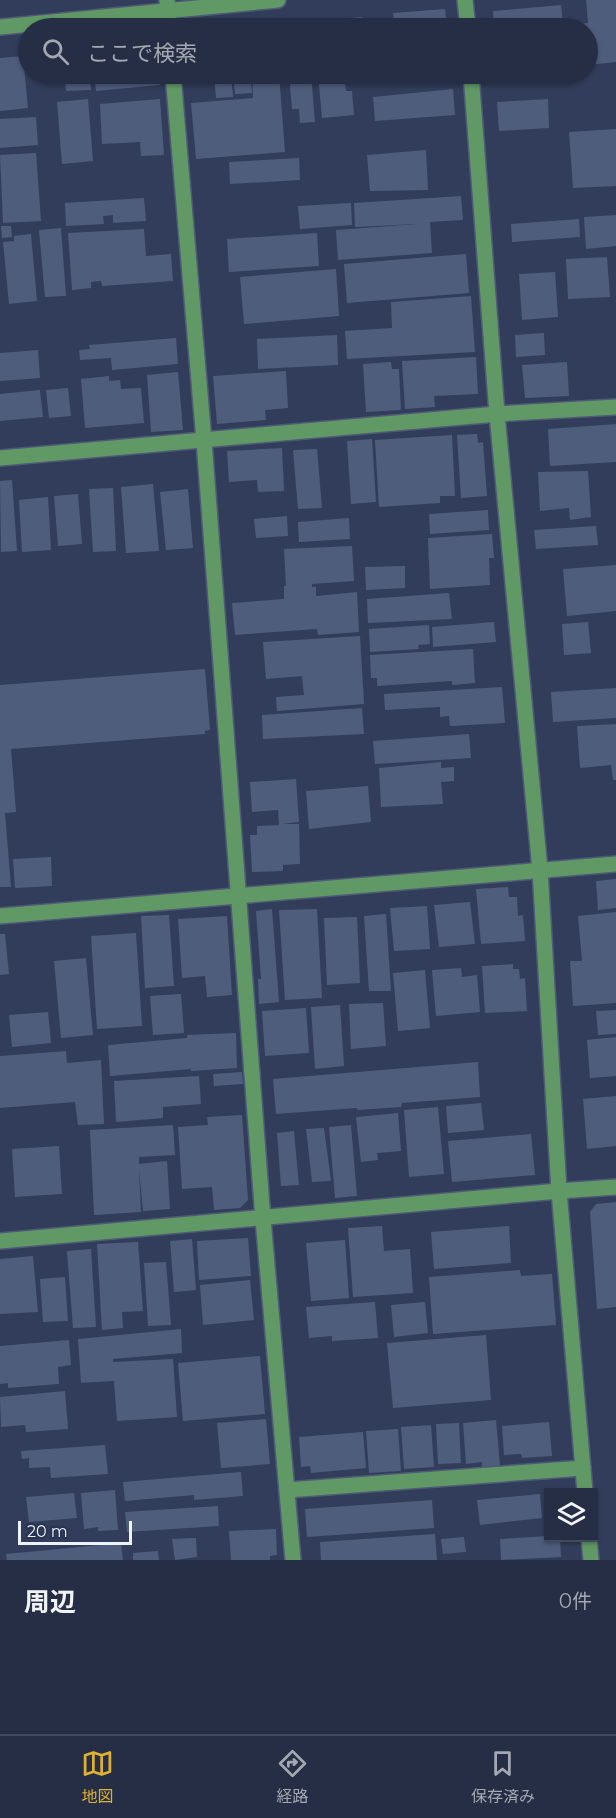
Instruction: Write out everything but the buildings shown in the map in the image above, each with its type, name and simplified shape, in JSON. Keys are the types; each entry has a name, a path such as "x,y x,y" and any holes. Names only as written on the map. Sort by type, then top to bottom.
{"street":[{"path":"69,18 168,5 278,0"},
{"path":"465,0 467,18"},
{"path":"0,27 18,25"},
{"path":"174,84 204,441 263,1219 293,1560"},
{"path":"472,84 497,414 540,870 559,1191 585,1488"},
{"path":"0,458 497,414 616,406"},
{"path":"0,916 616,864"},
{"path":"0,1241 616,1187"},
{"path":"287,1490 583,1468"},
{"path":"589,1542 591,1560"}]}
